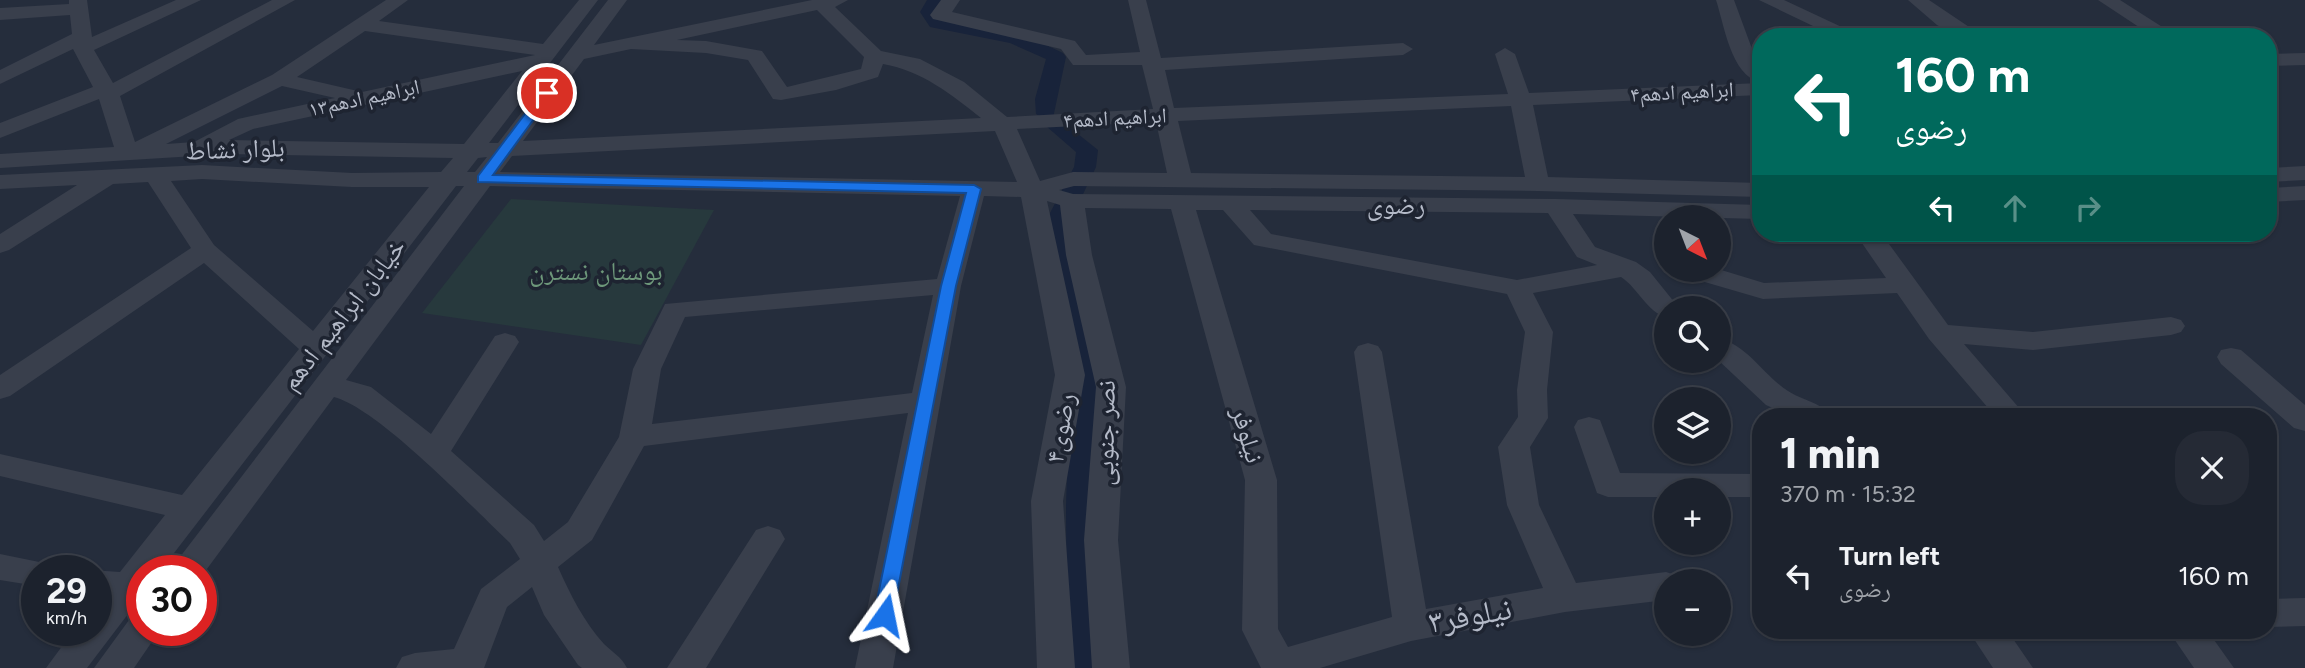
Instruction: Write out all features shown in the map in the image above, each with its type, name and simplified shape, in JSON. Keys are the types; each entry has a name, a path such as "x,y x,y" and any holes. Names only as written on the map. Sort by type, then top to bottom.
{"street":[{"path":"0,78 83,42 192,0"},
{"path":"0,131 107,92 286,0"},
{"path":"0,14 78,5 83,42 107,92 128,154 279,79 399,0"},
{"name":"خیابان ابراهیم ادهم","path":"198,555 505,150 589,0"},
{"name":"خیابان ابراهیم ادهم","path":"112,585 190,509 471,151 556,55 618,0"},
{"path":"951,0 940,15 1068,46 1080,61 1152,62 1403,49"},
{"name":"نیلوفر","path":"1137,0 1182,192 1261,480 1260,630 1280,667"},
{"path":"1725,0 1745,59 1752,67"},
{"path":"1768,0 1832,28"},
{"path":"1917,0 1957,28"},
{"path":"2107,0 2153,28"},
{"path":"634,44 830,2 874,56 913,63 956,86 1003,124"},
{"path":"363,25 556,55"},
{"path":"634,44 706,47 755,55 781,94 836,84 870,74 874,56"},
{"name":"ابراهیم ادهم۱۳","path":"190,150 246,124 556,55 634,44"},
{"path":"1505,54 1521,100 1538,184"},
{"path":"2277,60 2305,59"},
{"path":"279,79 364,99"},
{"name":"ابراهیم ادهم۴","path":"471,151 1166,115 1752,89"},
{"name":"رضوی۴","path":"1003,124 1032,190 1070,375 1047,501 1056,668"},
{"path":"298,177 330,166 338,156 334,147"},
{"name":"بلوار نشاط","path":"0,161 190,150 334,147 471,151"},
{"name":"بلوار نشاط","path":"0,182 202,172 449,180"},
{"path":"2277,175 2305,173"},
{"path":"155,174 205,250 315,348"},
{"path":"0,246 108,177"},
{"name":"رضوی","path":"1032,190 1073,179 1182,192 1231,204 1420,195 1538,184 1752,190"},
{"name":"رضوی","path":"449,180 1032,190 1072,201 1182,192 1420,195 1556,206 1752,212"},
{"path":"874,668 928,401 948,286 974,189"},
{"path":"2277,194 2305,192"},
{"name":"نصر جنوبی","path":"1072,201 1079,255 1111,387 1101,540 1111,668"},
{"path":"1231,204 1263,240 1517,288 1625,268 1654,269"},
{"path":"1556,206 1587,252 1641,278 1656,296"},
{"path":"1874,242 1939,333 2004,408"},
{"path":"0,389 205,250"},
{"path":"1731,281 1763,291 1903,285"},
{"path":"415,668 466,665 493,599 540,565 580,531 634,437 647,369 675,310 948,286"},
{"path":"1517,288 1539,332 1532,390 1533,418 1514,447 1523,505 1564,598"},
{"path":"1939,333 2033,341 2171,326"},
{"path":"434,453 505,342"},
{"path":"1367,352 1411,626"},
{"path":"1731,355 1777,398 1798,408"},
{"path":"2231,358 2305,421"},
{"path":"327,385 361,394 434,453 522,534 540,565 557,605 591,654 608,668"},
{"path":"634,437 928,401"},
{"path":"1589,427 1608,485 1752,486"},
{"path":"0,465 190,509"},
{"path":"686,668 768,540"},
{"path":"0,567 21,570"},
{"name":"نیلوفر۳","path":"1280,667 1411,626 1564,598 1654,587"},
{"path":"2277,613 2305,612"},
{"path":"1993,639 2014,668"},
{"path":"2193,639 2215,668"},
{"name":"خیابان ابراهیم ادهم","path":"65,668 82,646"},
{"path":"113,668 130,646"}],"green space":[{"name":"بوستان نسترن","path":"511,199 714,210 641,345 422,313"}],"waterway":[{"path":"936,0 929,12 936,23 1016,38 1032,43 1056,57 1045,99 1046,114"},
{"path":"1056,126 1087,150 1085,167 1062,213 1058,246 1084,379 1081,506 1084,668"}],"route":[{"path":"547,93 483,179 974,189 948,286 885,615"}]}
